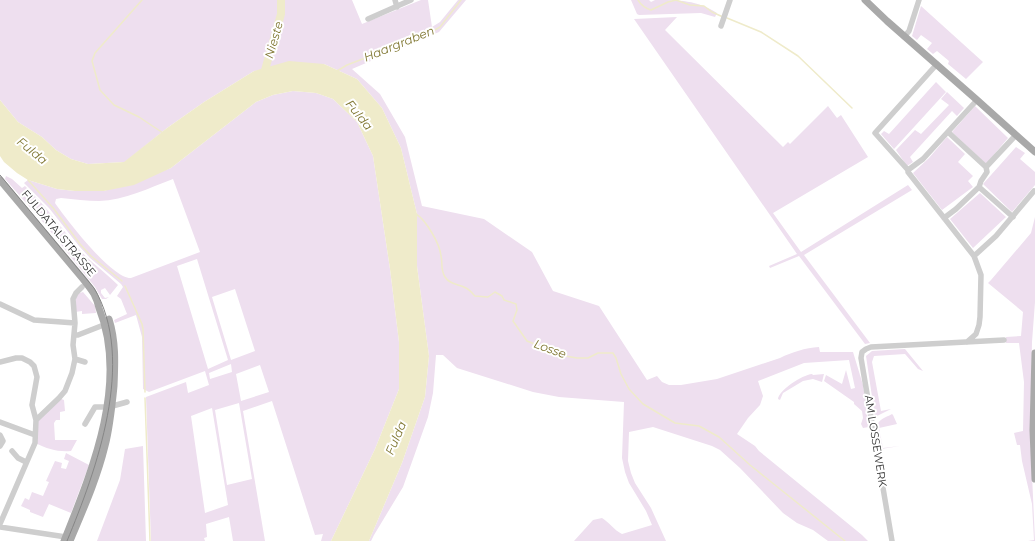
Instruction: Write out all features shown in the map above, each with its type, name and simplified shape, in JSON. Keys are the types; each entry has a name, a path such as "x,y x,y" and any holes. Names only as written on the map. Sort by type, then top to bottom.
{"main road":[{"path":"865,0 904,37 937,64 1033,150"},
{"name":"FULDATALSTRASSE","path":"0,180 94,293 98,302 106,311 114,339 115,367 105,445 99,467 67,540"},
{"path":"1035,353 1033,423 1035,479"}],"street":[{"path":"395,0 397,6"},
{"path":"368,19 411,0"},
{"path":"722,24 730,0"},
{"path":"904,37 909,31 919,0"},
{"path":"937,64 875,133 908,170 908,172 974,256 981,274 980,317 976,334 967,342"},
{"path":"908,170 923,159 977,100"},
{"path":"948,132 986,168"},
{"path":"944,218 956,209 979,187 987,172 986,168 1016,135"},
{"path":"979,187 1013,217"},
{"path":"974,256 996,236 1034,191"},
{"path":"36,420 65,391 72,373 75,359 73,345 73,299 82,287"},
{"path":"0,304 34,320 74,323"},
{"path":"74,335 78,335 101,326"},
{"path":"967,342 1004,340"},
{"name":"AM LOSSEWERK","path":"892,541 861,358 862,352 871,347 967,342"},
{"path":"0,362 22,358 34,366 37,377 32,405 33,414 36,420 35,443 0,525 34,533 49,534 67,540"},
{"path":"75,359 85,362"},
{"path":"85,424 94,408 109,407 127,402"},
{"path":"0,422 35,435"},
{"path":"0,436 2,444"},
{"path":"12,451 18,458 26,462"}],"shaded area":[{"path":"0,0 352,0 362,24 421,0 428,0 432,27 440,22 458,0 466,0 439,32 352,69 380,94 405,137 422,206 484,219 532,252 553,291 599,306 647,380 657,376 662,382 669,385 681,385 717,379 804,349 819,347 820,352 853,352 863,385 869,427 863,428 861,424 863,418 862,411 854,404 854,402 824,381 826,375 842,384 846,370 851,389 855,388 849,360 804,363 758,381 763,396 760,405 748,418 737,434 755,446 759,451 868,541 828,541 813,530 797,523 783,513 740,468 720,450 653,427 629,432 628,461 635,483 651,508 666,541 574,541 593,520 602,518 622,534 652,525 646,511 629,483 625,472 622,458 624,402 559,397 533,392 457,368 443,355 436,355 433,393 428,417 403,487 371,541 369,541 402,463 425,397 429,356 417,266 417,214 401,148 382,108 357,79 324,64 254,71 204,102 167,128 125,162 88,164 71,159 56,150 42,137 18,122 0,100"},
{"path":"631,0 649,0 651,2 655,0 672,0 695,3 717,13 715,17 701,13 639,15 637,14"},
{"path":"921,6 983,62 966,79 948,64 949,61 937,51 933,54 927,49 932,43 921,35 917,40 912,36"},
{"path":"677,17 665,30 783,147 788,142 790,144 828,106 837,118 841,115 868,157 773,213 801,252 908,185 912,190 804,255 870,343 865,344 799,256 770,268 769,266 797,254 634,19"},
{"path":"936,82 946,92 894,149 881,134 884,131 889,134"},
{"path":"293,91 316,93 333,99 357,122 373,156 399,342 399,389 375,449 331,541 321,541 323,534 315,535 272,401 243,411 265,541 233,541 229,517 206,524 207,537 204,538 205,541 151,541 146,397 186,382 188,393 209,385 205,371 149,392 143,389 142,337 136,315 115,323 114,320 127,314 121,299 117,296 123,287 90,258 49,208 24,183 28,180 57,189 75,191 104,191 171,168 256,102 273,95","holes":["173,179 200,252 131,278 123,276 113,269 90,247 55,203 56,199 61,198 99,201 137,193","197,259 228,360 208,369 177,266","235,289 255,351 231,360 212,297","231,364 232,372 210,379 209,373","260,365 269,392 241,401 236,374","239,403 252,479 227,485 215,410","212,408 228,505 205,513 191,416"]},
{"path":"947,92 964,108 957,116 952,111 910,157 913,162 907,166 896,150 915,130 921,134 949,105 941,99"},
{"path":"975,106 1008,138 986,164 952,132"},
{"path":"947,137 965,154 958,162 973,176 968,181 973,187 942,210 913,173 929,158"},
{"path":"1016,147 1025,153 1020,159 1035,172 1035,185 1012,212 983,184"},
{"path":"6,176 22,188 25,186 46,208 77,247 118,285 110,295 105,288 101,290 101,293 105,298 109,297 102,299 95,287 42,221 5,179"},
{"path":"980,193 1006,217 973,248 950,219"},
{"path":"1035,217 1035,302 1032,342 1030,430 1035,541 1028,541 1034,540 1032,504 1022,461 1020,445 1017,445 1014,433 1023,431 1024,382 1019,343 1006,343 1006,337 1021,336 1023,312 988,283 1031,233"},
{"path":"83,292 95,306 96,313 82,314 82,311 75,312 74,305 77,294"},
{"path":"905,349 923,371 918,369 905,354 874,356 872,362 881,411 891,409 875,417 866,356 872,351"},
{"path":"812,374 824,374 822,382 813,379 803,381 783,393 780,400 778,399 782,391 787,387 803,377"},
{"path":"59,398 64,400 65,411 60,412 60,420 56,420 54,423 55,440 77,440 71,451 53,450 35,443 36,420"},
{"path":"892,414 897,424 879,428 883,448 900,446 881,449 877,427 882,419"},
{"path":"143,446 146,541 97,541 120,480 125,449"},
{"path":"66,453 89,465 71,513 49,504 43,517 30,512 30,510 21,506 25,498 29,500 32,492 43,496 49,482 46,481 55,461 62,463 61,468 66,469 69,461 64,459"}],"water":[{"name":"Fulda","path":"289,61 324,64 357,79 382,108 401,148 417,214 417,266 429,356 425,397 402,463 369,541 331,541 375,449 399,389 399,342 373,156 357,122 333,99 316,93 293,91 273,95 256,102 171,168 134,185 104,191 75,191 57,189 28,180 4,162 0,156 0,100 18,122 42,137 56,150 71,159 88,164 124,162 167,128 204,102 254,71"}],"waterway":[{"path":"142,0 95,53 92,61 100,90 114,105 139,117 163,133"},
{"name":"Nieste","path":"263,77 281,14 281,0"},
{"name":"Haargraben","path":"337,71 347,65 428,34 440,27 461,0"},
{"name":"Haargraben","path":"638,0 643,6 651,10 676,0 690,5 704,6 723,17"},
{"name":"Haargraben","path":"727,18 761,32 798,56 852,108"},
{"path":"28,180 54,209 80,244 91,256 122,281"},
{"name":"Losse","path":"416,214 424,221 438,245 442,259 443,271 447,280 467,289 475,296 488,297 495,292 502,296 504,300 516,304 517,310 513,321 527,341 565,356 577,358 588,358 598,353 613,353 621,374 629,389 643,404 675,423 699,426 719,437 750,465 845,541"},
{"path":"125,286 143,329 145,392"},
{"path":"145,398 150,541"}],"tram line":[{"path":"0,175 94,288 106,317 112,348 112,381 108,415 90,482 67,541"}]}
